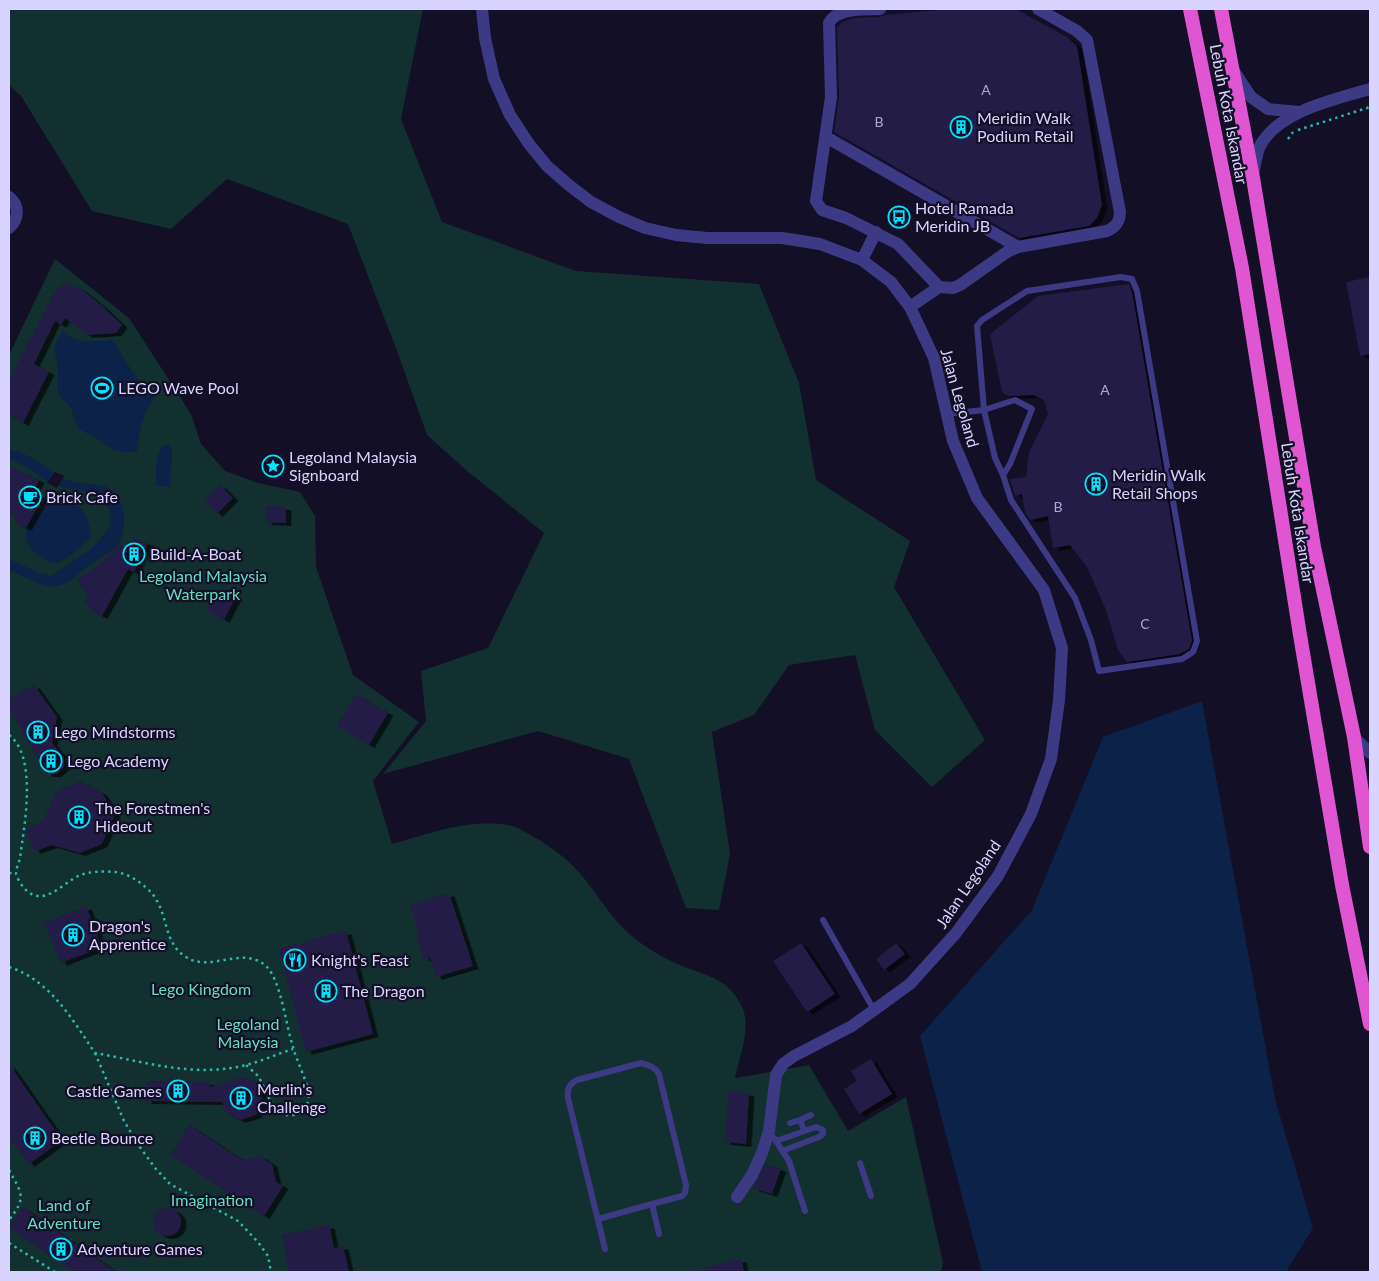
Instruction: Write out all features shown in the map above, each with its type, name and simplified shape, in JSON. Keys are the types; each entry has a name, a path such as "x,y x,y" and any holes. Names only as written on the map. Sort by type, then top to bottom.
{"highway":[{"name":"Lebuh Kota Iskandar","path":"1190,9 1242,268 1340,876 1370,1024"},
{"name":"Lebuh Kota Iskandar","path":"1221,9 1253,178 1314,547 1354,737 1370,847"}],"street":[{"path":"880,9 842,12 832,18 829,23 831,97 816,196 818,206 826,212 846,218 898,244 939,287"},
{"path":"910,307 939,287 952,288 960,285 1006,252 1018,247 1107,232 1117,224 1120,218 1087,40 1077,31 1038,9"},
{"name":"Jalan Legoland","path":"483,11 485,38 494,78 510,115 529,144 547,166 591,202 618,217 645,228 676,236 782,238 820,244 862,260 891,282 910,307 934,358 952,440 977,498 1044,590 1062,648 1059,700 1051,759 1031,814 998,876 956,934 910,984 852,1026 794,1056 783,1064 776,1076 772,1136 752,1174 737,1196"},
{"path":"1234,70 1251,97 1268,109 1300,112"},
{"path":"1253,178 1259,147 1270,131 1300,112 1370,89"},
{"path":"826,137 1018,247"},
{"path":"9,197 16,205 18,213 15,221 9,228"},
{"path":"862,260 876,232"},
{"path":"1354,737 1370,753"}],"lane":[{"path":"1121,276 1132,279 1137,290 1197,641 1193,652 1182,659 1099,671 1091,640 1075,598 1011,500 1003,475 995,458 984,410 977,326 982,320 1027,291 1121,276"},
{"path":"947,414 984,410 1015,400 1032,410 1010,464 1003,475"},
{"path":"822,920 874,1010"},
{"path":"598,1219 682,1196 685,1193 686,1185 659,1074 649,1065 641,1063 577,1080 568,1088 568,1098 605,1249"},
{"path":"790,1123 811,1115"},
{"path":"800,1120 804,1130"},
{"path":"782,1151 819,1137 823,1134 823,1130 816,1126 772,1136 782,1151 789,1161 805,1211"},
{"path":"860,1163 871,1196"},
{"path":"652,1204 659,1234"}],"path":[{"path":"1288,140 1294,131 1370,107"},
{"path":"9,735 13,738 21,754 27,774 27,806 16,874 25,890 38,897 47,895 78,876 98,871 118,872 131,876 147,888 157,900 168,934 175,948 187,958 201,962 244,957 258,960 266,966 274,976 293,1049 309,1091 307,1107 302,1113 286,1114 279,1111 267,1096 257,1076 246,1065"},
{"path":"9,873 16,874"},
{"path":"9,966 20,970 50,991 72,1019 95,1053 124,1120 139,1146 156,1169 170,1184 238,1221 258,1242 268,1256 271,1272"},
{"path":"95,1053 165,1068 210,1071 246,1065 293,1049"},
{"path":"9,1170 21,1192 21,1200 18,1208 9,1220"},
{"path":"9,1243 55,1272"}],"green space":[{"path":"9,9 423,9 401,119 442,222 576,271 759,284 799,383 816,480 910,541 894,587 985,740 932,787 875,730 855,655 789,665 754,715 712,732 730,854 719,910 686,908 629,759 538,731 383,774 426,721 421,671 488,648 544,533 466,470 427,435 348,224 227,179 171,229 92,211 21,96 9,85"},
{"name":"Legoland Malaysia","path":"55,259 129,318 191,414 201,444 225,471 258,483 300,492 315,516 316,567 353,675 419,722 373,781 392,844 469,824 501,824 515,827 547,845 569,862 615,920 638,941 650,950 682,966 709,976 731,990 742,1007 746,1024 744,1042 735,1078 809,1065 848,1131 906,1097 943,1263 941,1272 9,1272 9,355"}],"water":[{"name":"LEGO Wave Pool","path":"63,331 80,340 113,340 132,371 154,398 142,424 137,452 110,448 78,427 71,409 60,396 57,388 58,373 55,347"},
{"path":"168,444 172,449 170,487 156,485 158,456 163,446"},
{"path":"9,450 30,457 73,482 107,487 116,494 122,505 124,526 118,544 64,584 50,586 25,578 9,570 9,559 39,573 51,576 90,550 100,539 109,528 111,519 108,508 101,498 82,490 64,488 43,479 26,466 9,459"},
{"path":"55,501 72,503 82,510 88,521 91,537 70,556 60,562 51,563 33,551 26,535 27,527 31,520 38,512"},
{"path":"1202,701 1275,1099 1313,1228 1286,1272 982,1272 920,1036 1032,910 1103,737"}],"pier":[{"path":"55,472 64,476 57,488 47,483"}],"building":[{"name":"Meridin Walk Podium Retail","path":"951,9 1016,9 1067,37 1077,46 1102,205 1097,218 1089,226 1019,238 834,132 839,97 837,28 841,23 853,18"},
{"path":"1370,277 1370,354 1360,356 1346,282"},
{"path":"69,284 81,289 122,325 116,333 87,335 65,318 61,325 55,321 34,364 49,372 23,423 9,415 9,380 57,288 61,285"},
{"name":"Meridin Walk Retail Shops","path":"1129,284 1132,292 1192,641 1189,649 1180,654 1127,662 1118,650 1106,610 1087,567 1070,545 1053,548 1048,516 1030,520 1025,512 1022,494 1015,496 1010,479 1026,477 1029,452 1048,414 1044,400 1034,395 1008,396 1002,392 990,334 1038,296"},
{"path":"9,466 39,480 33,492 43,497 26,528 14,522 16,517 9,514"},
{"path":"220,485 233,498 217,514 204,501"},
{"path":"266,506 286,507 286,523 266,522"},
{"path":"134,538 148,543 134,572 128,569 102,616 90,610 92,607 84,603 88,596 77,580 102,562 119,544 129,549"},
{"path":"219,588 236,597 224,620 207,610"},
{"name":"Lego Mindstorms","path":"34,685 57,717 52,743 64,757 64,767 56,774 47,774 9,708 9,699"},
{"path":"356,694 388,713 369,745 337,726"},
{"name":"The Forestmen's Hideout","path":"81,781 102,793 115,814 102,844 80,853 52,845 35,851 25,830 43,821 57,791"},
{"path":"449,893 473,966 436,977 430,957 424,959 416,934 419,933 410,905"},
{"name":"Dragon's Apprentice","path":"86,906 102,947 61,963 44,923"},
{"name":"The Dragon","path":"346,931 373,1034 306,1052 279,949"},
{"path":"801,943 835,994 807,1012 773,961"},
{"path":"896,943 905,954 884,970 876,959"},
{"path":"871,1059 892,1094 859,1114 844,1089 857,1081 851,1071"},
{"path":"9,1064 62,1140 29,1164 9,1137"},
{"path":"243,1077 258,1084 263,1100 256,1115 240,1120 225,1112 222,1102 146,1101 146,1081 210,1082 210,1087"},
{"path":"728,1091 749,1093 746,1144 725,1142"},
{"path":"189,1125 242,1160 261,1156 272,1164 276,1182 283,1186 264,1216 170,1155"},
{"path":"766,1164 781,1169 772,1194 753,1188"},
{"name":"Adventure Games","path":"23,1207 116,1272 73,1272 9,1227"},
{"path":"167,1208 177,1212 181,1222 177,1232 167,1236 157,1232 153,1222 157,1212"},
{"path":"329,1225 334,1248 343,1246 349,1272 289,1272 282,1235"},
{"path":"741,1259 744,1272 703,1272 702,1268"}],"place":[{"name":"Meridin Walk Podium Retail","path":"961,127"},
{"name":"Hotel Ramada Meridin JB","path":"899,217"},
{"name":"LEGO Wave Pool","path":"102,388"},
{"name":"Legoland Malaysia Signboard","path":"273,466"},
{"name":"Meridin Walk Retail Shops","path":"1096,484"},
{"name":"Brick Cafe","path":"30,497"},
{"name":"Build-A-Boat","path":"134,554"},
{"name":"Lego Mindstorms","path":"38,732"},
{"name":"Lego Academy","path":"51,761"},
{"name":"The Forestmen's Hideout","path":"79,817"},
{"name":"Dragon's Apprentice","path":"73,935"},
{"name":"Knight's Feast","path":"295,960"},
{"name":"The Dragon","path":"326,991"},
{"name":"Castle Games","path":"178,1091"},
{"name":"Merlin's Challenge","path":"241,1098"},
{"name":"Beetle Bounce","path":"35,1138"},
{"name":"Adventure Games","path":"61,1249"}],"park label":[{"name":"Legoland Malaysia Waterpark","path":"203,585"},
{"name":"Lego Kingdom","path":"201,989"},
{"name":"Imagination","path":"212,1200"},
{"name":"Land of Adventure","path":"64,1214"}]}
